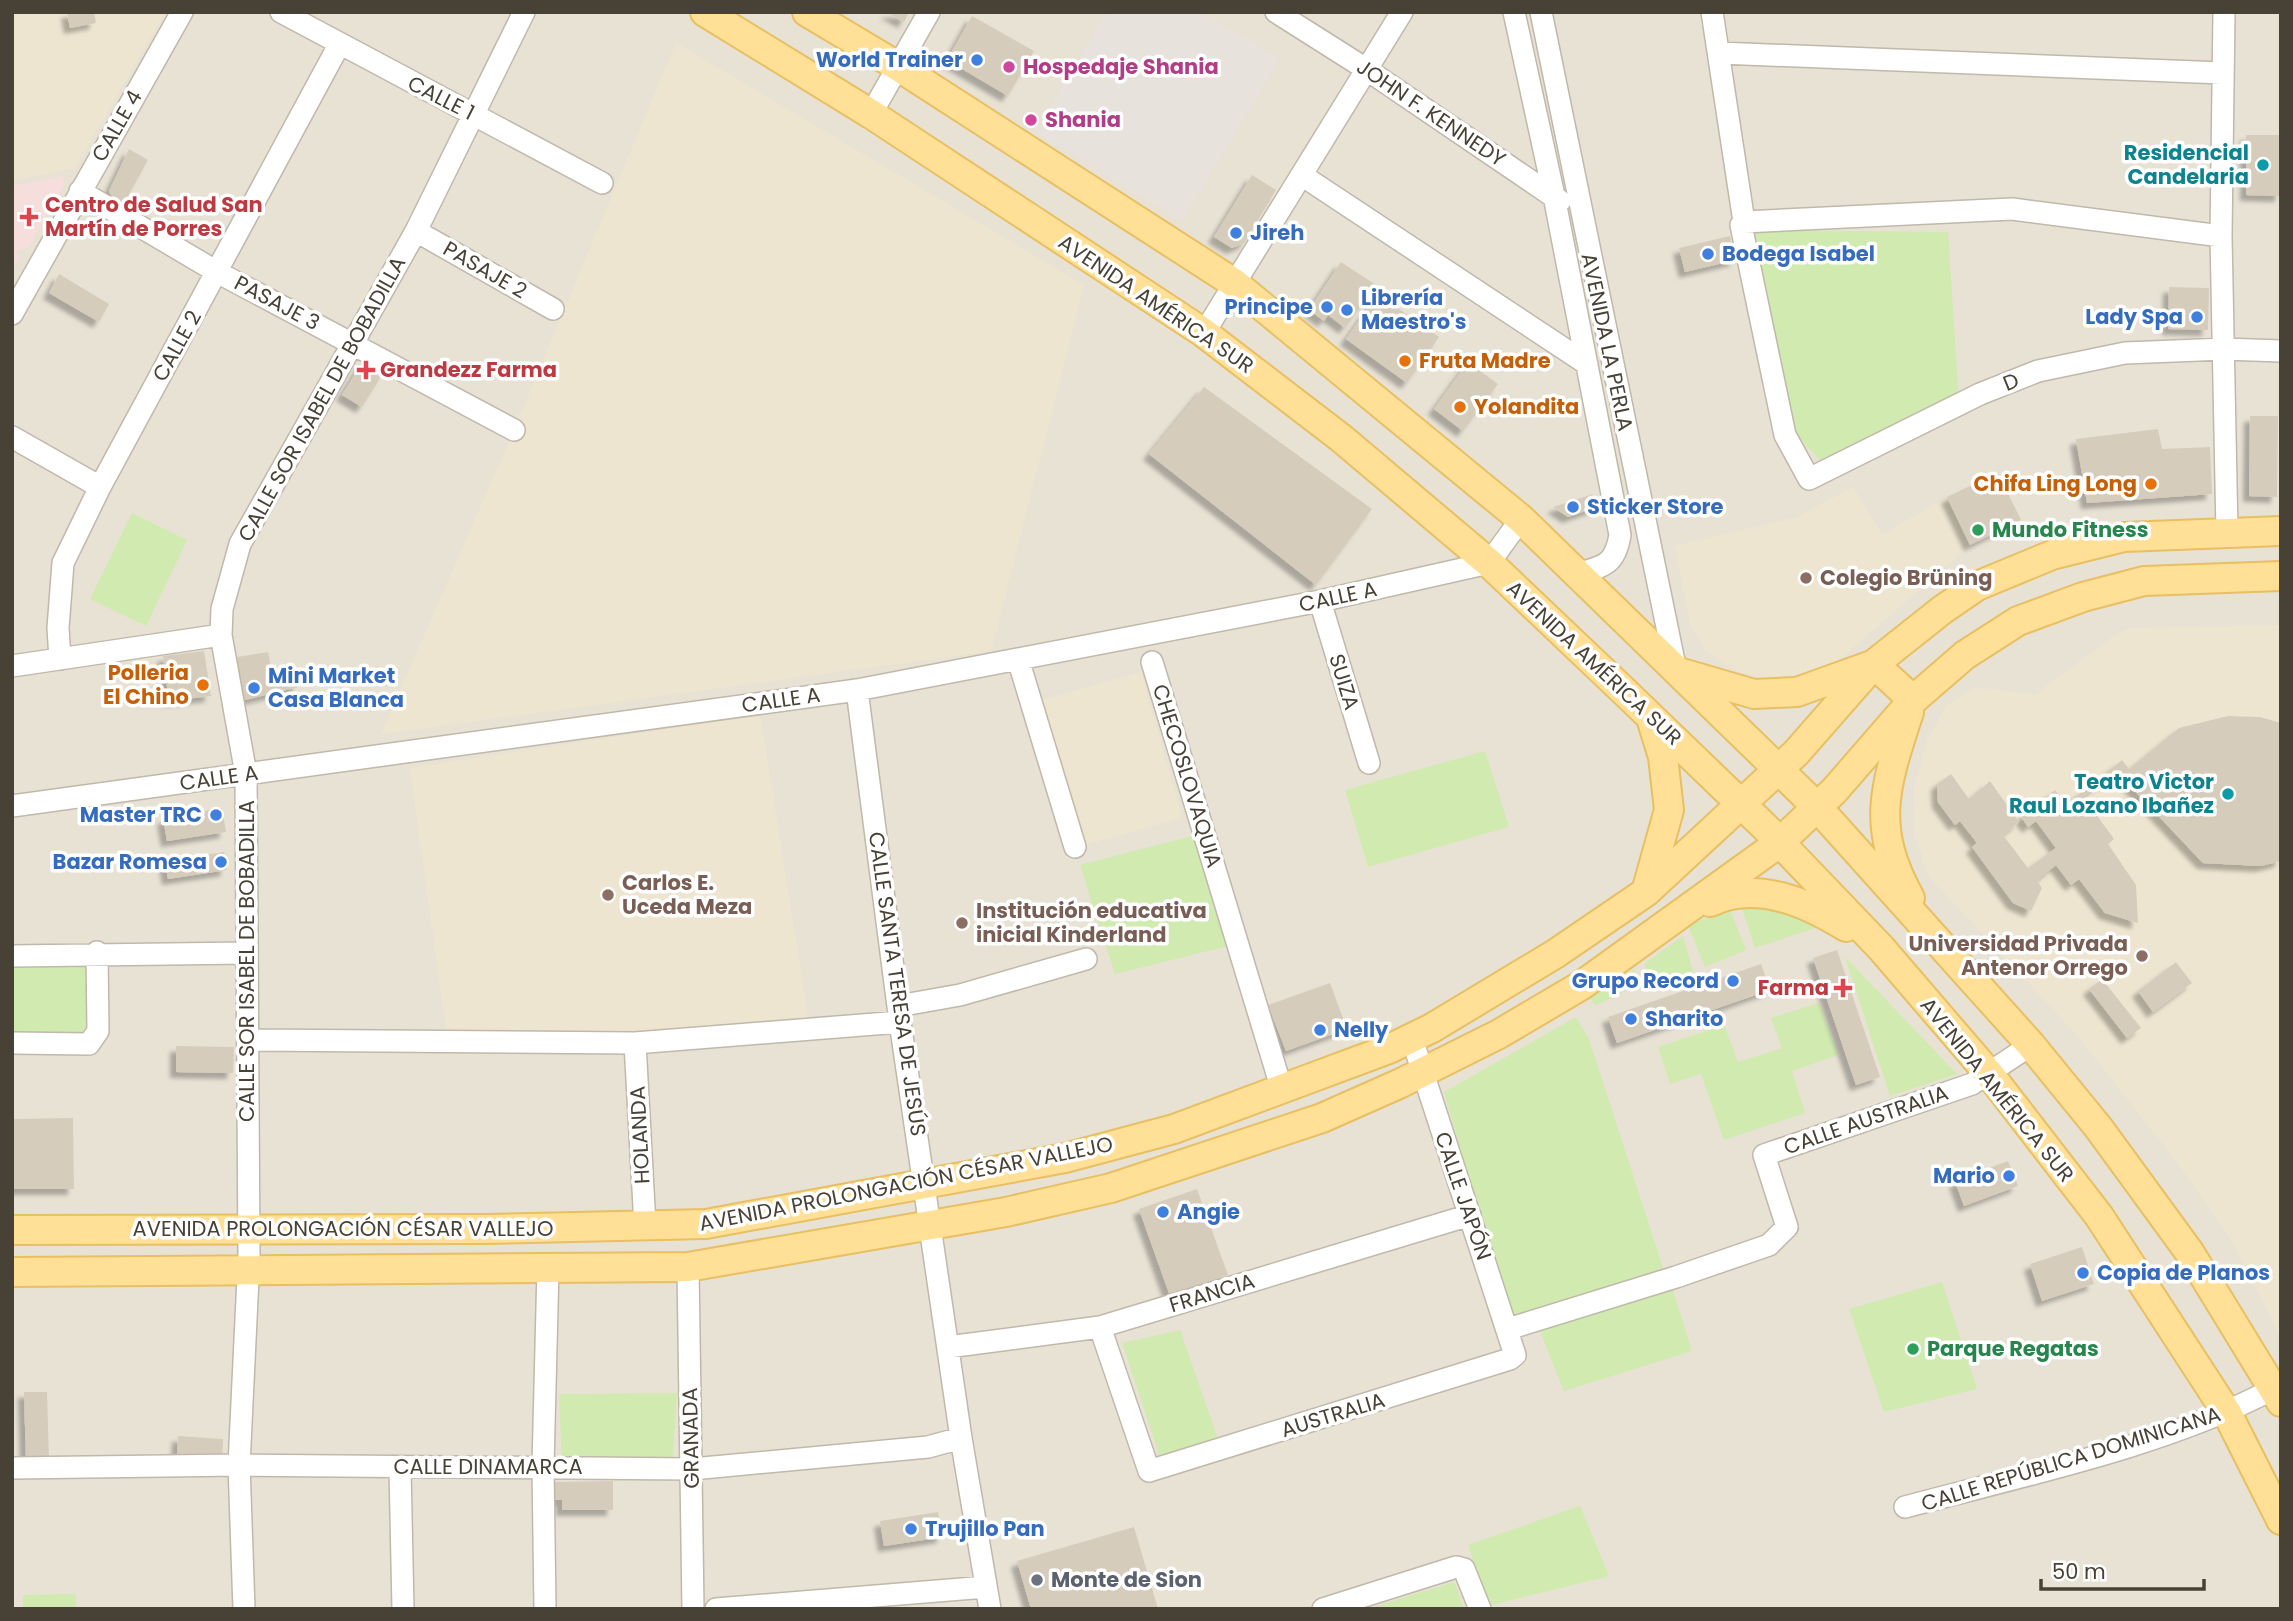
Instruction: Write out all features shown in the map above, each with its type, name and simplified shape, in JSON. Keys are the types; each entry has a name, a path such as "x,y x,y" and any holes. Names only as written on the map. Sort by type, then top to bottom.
{"main road":[{"name":"AVENIDA AMÉRICA SUR","path":"705,12 871,114 1204,333 1341,438 1489,564 1650,715 1743,805 1881,948 1990,1075 2099,1216 2227,1413 2281,1520"},
{"path":"807,12 899,67 1234,283 1521,519 1818,808 2031,1045 2098,1127 2190,1253 2277,1396"},
{"name":"AVENIDA PROLONGACIÓN CÉSAR VALLEJO","path":"12,1230 706,1224 1065,1158 1174,1129 1389,1049 1432,1028 1555,954 1646,892 1779,769 1874,664 1942,610 1978,586 2052,555 2124,537 2281,531"},
{"name":"AVENIDA PROLONGACIÓN CÉSAR VALLEJO","path":"12,1272 688,1267 932,1226 1111,1188 1322,1118 1536,1013 1679,917 1779,843 1818,808 1913,700 1965,655 2018,621 2083,597 2144,581 2281,576"},
{"path":"1676,671 1754,694 1797,692 1874,664 1913,700 1887,780 1884,831 1888,850 1927,927"},
{"path":"1646,892 1669,810 1664,757 1650,715"},
{"path":"1679,917 1720,897 1745,891 1815,908 1881,948"}],"street":[{"name":"CALLE 4","path":"12,314 182,12"},
{"name":"CALLE 1","path":"281,12 338,45 602,183"},
{"name":"CALLE SOR ISABEL DE BOBADILLA","path":"244,1609 239,1465 249,1229 246,774 221,635 222,609 240,544 355,344 416,231 524,12"},
{"path":"871,114 929,12"},
{"name":"JOHN F. KENNEDY","path":"1276,12 1366,69 1554,196 1581,220"},
{"path":"1204,333 1402,12"},
{"name":"AVENIDA LA PERLA","path":"1514,12 1554,196 1620,536 1617,554 1604,566 1577,574"},
{"name":"AVENIDA LA PERLA","path":"1541,12 1581,220 1676,671"},
{"path":"1712,12 1744,222 2012,209 2221,236"},
{"path":"2224,12 2221,236 2227,532"},
{"name":"CALLE 2","path":"60,659 58,628 64,563 100,487 338,45"},
{"path":"1720,53 2222,74"},
{"path":"1303,176 1587,364"},
{"name":"PASAJE 3","path":"80,191 218,272 514,430"},
{"name":"D","path":"1744,222 1741,225 1785,435 1807,478 1815,477 1980,394 2038,371 2125,353 2224,349 2281,351"},
{"name":"PASAJE 2","path":"416,231 553,309"},
{"path":"12,436 100,487"},
{"path":"1489,564 1521,519"},
{"name":"CALLE A","path":"12,806 857,690 1320,601 1489,564"},
{"name":"SUIZA","path":"1320,601 1369,763"},
{"path":"12,666 221,635"},
{"path":"1018,659 1075,846"},
{"name":"CHECOSLOVAQUIA","path":"1152,662 1282,1090"},
{"name":"CALLE SANTA TERESA DE JESÚS","path":"857,690 899,1014 926,1182 961,1438 990,1609"},
{"path":"12,1043 89,1044 95,1040 98,1031 97,953"},
{"path":"12,956 247,953"},
{"path":"248,1040 635,1043 899,1014 1086,959"},
{"name":"CALLE JAPÓN","path":"1411,1036 1515,1355"},
{"name":"HOLANDA","path":"635,1043 645,1226"},
{"name":"CALLE AUSTRALIA","path":"1508,1329 1676,1277 1769,1244 1787,1227 1764,1155 1972,1084 1990,1075 2031,1045"},
{"name":"FRANCIA","path":"948,1347 1100,1327 1470,1215"},
{"name":"GRANADA","path":"688,1267 693,1609"},
{"path":"545,1609 543,1466 548,1268"},
{"name":"AUSTRALIA","path":"1100,1327 1149,1471 1510,1359 1515,1355"},
{"name":"CALLE REPÚBLICA DOMINICANA","path":"1905,1507 2063,1465 2277,1396"},
{"name":"CALLE DINAMARCA","path":"13,1468 239,1465 692,1469 929,1447 961,1438"},
{"path":"400,1468 403,1609"},
{"path":"1323,1609 1455,1567 1464,1569 1470,1576 1480,1609"},
{"path":"716,1609 825,1605 986,1587"}],"shaded area":[{"path":"12,12 2281,12 2281,1609 12,1609"},
{"path":"12,12 165,12 75,168 12,181"},
{"path":"1107,12 1202,12 1280,60 1182,221 1035,131"},
{"path":"676,43 1084,285 991,651 381,734 514,430"},
{"name":"Centro de Salud San Martín de Porres","path":"63,176 64,185 29,247 17,250 19,261 12,263 12,186"},
{"name":"Colegio Brüning","path":"1853,487 1882,535 1947,497 1970,545 1831,667 1769,680 1737,671 1706,652 1690,624 1675,546 1797,517"},
{"name":"Universidad Privada Antenor Orrego","path":"2281,625 2281,1337 2230,1238 2177,1162 2077,1035 1929,877 1914,832 1915,785 1927,741 1946,706 1974,687 2035,695 2118,633 2132,628"},
{"path":"1141,672 1182,818 1085,845 1043,700"},
{"name":"Carlos E. Uceda Meza","path":"760,715 809,1023 630,1037 447,1036 410,768"}],"green space":[{"path":"1752,230 1948,232 1959,401 1823,463 1795,434"},
{"path":"132,513 187,540 146,626 90,599"},
{"path":"1485,751 1509,827 1368,867 1345,790"},
{"path":"1196,835 1228,946 1115,974 1080,865"},
{"path":"1770,906 1824,925 1755,948 1742,908"},
{"path":"1730,910 1746,950 1705,967 1688,925"},
{"path":"1683,936 1693,971 1653,985 1644,964"},
{"path":"1845,957 1957,1074 1890,1096"},
{"path":"85,961 87,1034 12,1035 12,964"},
{"path":"1634,969 1638,985 1596,1005 1592,1002 1591,997"},
{"path":"1819,1003 1838,1055 1792,1071 1805,1113 1724,1140 1701,1074 1670,1084 1658,1047 1724,1025 1738,1062 1782,1048 1771,1018"},
{"path":"1576,1017 1589,1039 1665,1274 1511,1322 1444,1092"},
{"name":"Parque Regatas","path":"1942,1282 1977,1389 1884,1412 1849,1309"},
{"path":"1673,1290 1692,1351 1564,1391 1540,1331"},
{"path":"1180,1330 1219,1442 1162,1463 1122,1343"},
{"path":"677,1393 672,1465 562,1467 559,1394"},
{"path":"1580,1506 1609,1576 1488,1606 1468,1545"},
{"path":"1454,1582 1464,1609 1367,1609"},
{"path":"76,1594 76,1609 23,1609 23,1595"}],"building":[{"path":"67,12 94,12 96,23 70,28"},
{"path":"886,12 909,12 904,22"},
{"path":"972,16 1034,51 1008,96 947,60"},
{"name":"Residencial Candelaria","path":"2246,135 2281,135 2281,196 2246,195"},
{"path":"129,149 148,160 123,205 112,198 109,191"},
{"path":"1252,175 1276,190 1244,243 1232,248 1214,237"},
{"name":"Bodega Isabel","path":"1730,236 1736,260 1685,272 1679,248"},
{"path":"1341,262 1376,285 1345,328 1328,315 1324,321 1309,310"},
{"path":"59,274 109,304 99,322 49,293"},
{"path":"2169,287 2209,288 2208,330 2168,329"},
{"path":"1378,294 1439,337 1407,383 1346,339"},
{"path":"363,361 383,373 362,407 342,395"},
{"path":"1468,362 1498,384 1463,431 1434,409"},
{"path":"1204,387 1372,509 1316,585 1149,454"},
{"path":"2250,416 2278,416 2277,497 2249,496"},
{"path":"2158,429 2162,449 2210,447 2212,494 2087,503 2076,439"},
{"path":"1998,473 2021,520 1970,545 1947,497"},
{"path":"1593,494 1597,507 1568,517 1553,507"},
{"path":"204,651 211,696 169,701 163,656"},
{"path":"268,652 272,673 295,667 299,687 245,700 237,657"},
{"path":"2228,716 2260,717 2281,723 2281,861 2261,866 2203,863 2116,771 2069,808 2075,817 2090,806 2114,839 2108,844 2136,885 2138,923 2105,913 2079,879 2071,885 2056,865 2037,880 2042,888 2031,911 2013,903 1972,847 1977,843 1960,821 1955,825 1938,802 1937,784 1951,774 1969,799 1990,781 2019,822 2003,835 2028,868 2056,848 2036,821 2028,827 2021,817 2055,790 2066,804 2122,760 2129,769 2179,728"},
{"path":"222,808 226,832 167,841 163,818"},
{"path":"224,852 227,870 168,879 165,861"},
{"path":"1837,950 1880,1077 1856,1085 1813,958"},
{"path":"2176,962 2192,983 2153,1012 2138,991"},
{"path":"1761,964 1770,990 1617,1043 1608,1017"},
{"path":"2102,979 2141,1028 2127,1038 2089,989"},
{"path":"1330,983 1347,1029 1286,1051 1268,1005"},
{"path":"176,1046 234,1047 233,1073 176,1072"},
{"path":"73,1118 74,1189 12,1189 12,1119"},
{"path":"2008,1161 2018,1186 1964,1206 1955,1181"},
{"path":"1197,1189 1228,1275 1170,1296 1139,1209"},
{"path":"2082,1247 2094,1284 2042,1301 2030,1264"},
{"path":"24,1392 47,1392 49,1460 26,1461"},
{"path":"178,1436 223,1439 222,1463 177,1461"},
{"path":"613,1481 613,1510 562,1510 562,1500 555,1500 554,1482"},
{"name":"Trujillo Pan","path":"938,1512 943,1537 884,1546 880,1521"},
{"path":"1134,1527 1158,1609 1031,1609 1017,1561"}],"place":[{"name":"World Trainer","path":"977,60"},
{"name":"Hospedaje Shania","path":"1009,67"},
{"name":"Shania","path":"1031,120"},
{"name":"Residencial Candelaria","path":"2263,165"},
{"name":"Centro de Salud San Martín de Porres","path":"29,217"},
{"name":"Jireh","path":"1236,233"},
{"name":"Bodega Isabel","path":"1708,254"},
{"name":"Principe","path":"1327,307"},
{"name":"Librería Maestro's","path":"1347,310"},
{"name":"Lady Spa","path":"2197,317"},
{"name":"Fruta Madre","path":"1405,361"},
{"name":"Grandezz Farma","path":"366,370"},
{"name":"Yolandita","path":"1460,407"},
{"name":"Chifa Ling Long","path":"2151,484"},
{"name":"Sticker Store","path":"1573,507"},
{"name":"Mundo Fitness","path":"1978,530"},
{"name":"Colegio Brüning","path":"1806,578"},
{"name":"Polleria El Chino","path":"203,685"},
{"name":"Mini Market Casa Blanca","path":"254,688"},
{"name":"Teatro Victor Raul Lozano Ibañez","path":"2228,794"},
{"name":"Master TRC","path":"216,815"},
{"name":"Bazar Romesa","path":"221,862"},
{"name":"Carlos E. Uceda Meza","path":"608,895"},
{"name":"Institución educativa inicial Kinderland","path":"962,923"},
{"name":"Universidad Privada Antenor Orrego","path":"2142,956"},
{"name":"Grupo Record","path":"1733,981"},
{"name":"Farma","path":"1843,988"},
{"name":"Sharito","path":"1631,1019"},
{"name":"Nelly","path":"1320,1030"},
{"name":"Mario","path":"2009,1176"},
{"name":"Angie","path":"1163,1212"},
{"name":"Copia de Planos","path":"2083,1273"},
{"name":"Parque Regatas","path":"1913,1349"},
{"name":"Trujillo Pan","path":"911,1529"},
{"name":"Monte de Sion","path":"1037,1580"}]}
